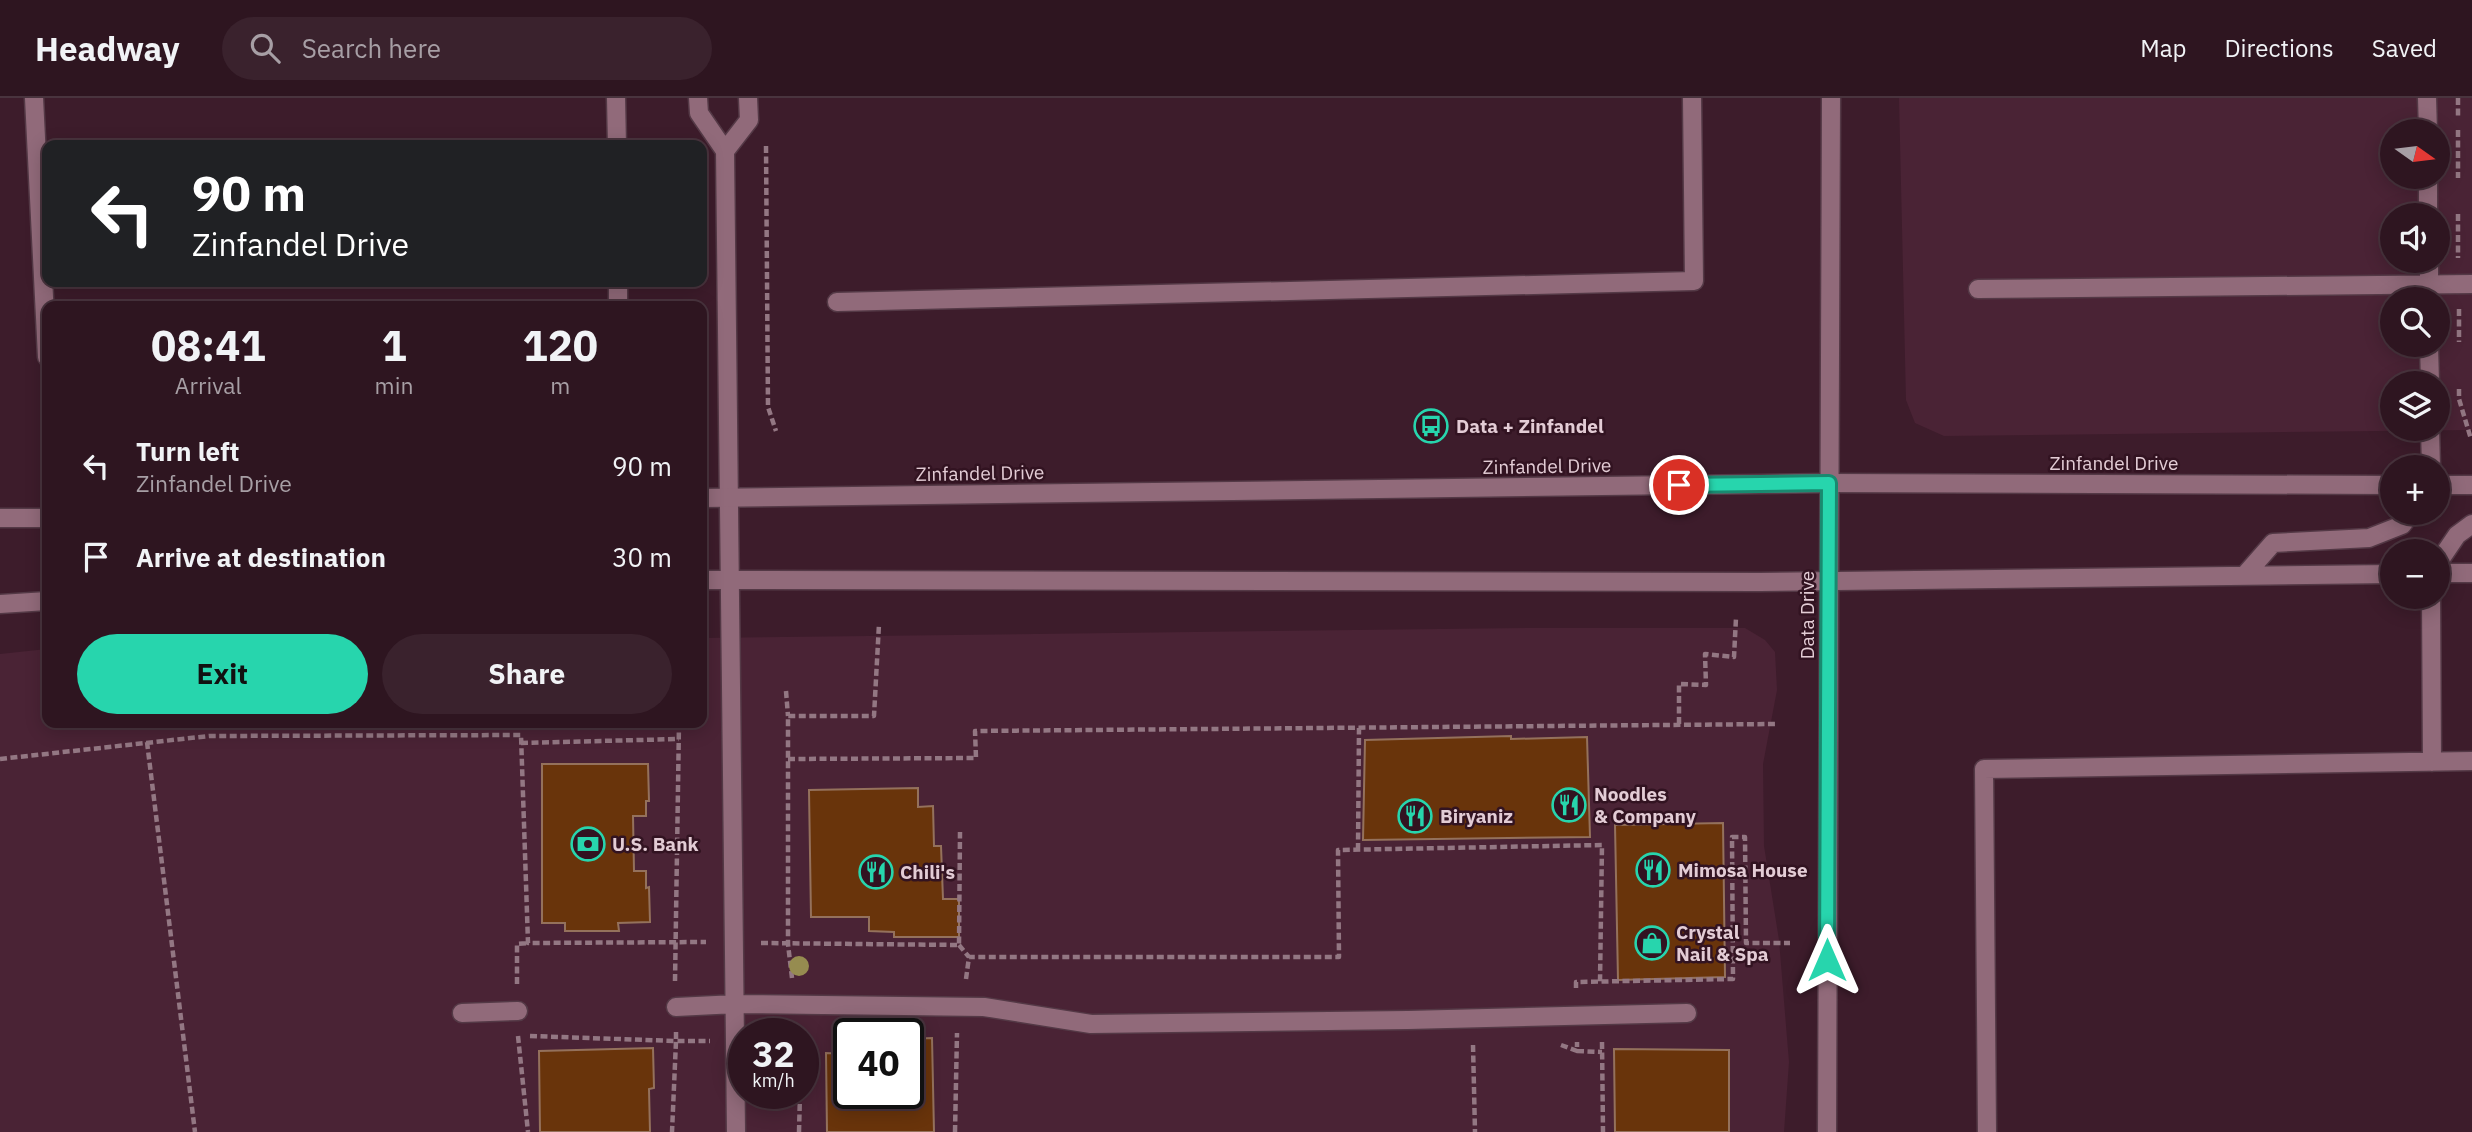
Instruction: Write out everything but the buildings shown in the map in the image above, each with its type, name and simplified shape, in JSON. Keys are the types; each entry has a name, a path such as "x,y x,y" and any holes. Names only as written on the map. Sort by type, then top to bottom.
{"main road":[{"path":"34,98 42,244"},
{"path":"616,98 617,140"},
{"path":"698,98 699,113 725,151 736,1132"},
{"path":"725,151 749,120 748,98"},
{"path":"837,302 1694,281 1692,98"},
{"name":"Data Drive","path":"1826,1132 1831,98"},
{"path":"2427,98 2428,119"},
{"path":"2450,288 2472,284"},
{"path":"1978,289 2380,292"},
{"name":"Zinfandel Drive","path":"707,498 1829,483 2380,485"},
{"path":"2450,485 2472,485"},
{"path":"0,518 42,518"},
{"path":"2450,544 2456,535 2472,524"},
{"path":"2244,576 2273,543 2369,538 2402,525"},
{"path":"2450,573 2472,573"},
{"path":"707,580 1828,582 2380,574"},
{"path":"0,604 42,601"},
{"path":"2431,609 2432,762"},
{"path":"1987,1132 1984,769 2472,761"},
{"path":"676,1006 736,1004 984,1007 1091,1024 1687,1013"},
{"path":"462,1013 518,1011"}],"path":[{"path":"766,138 768,407 775,431"},
{"path":"1679,724 1679,684 1706,685 1705,654 1734,657 1736,618"},
{"path":"788,716 874,716 879,624"},
{"path":"786,691 788,944"},
{"path":"788,759 976,758 975,731 1778,724"},
{"path":"676,1006 679,728"},
{"path":"1358,850 1359,728"},
{"path":"0,759 209,736 521,735 528,943"},
{"path":"521,743 679,739"},
{"path":"147,742 195,1132"},
{"path":"956,1132 957,1029 969,957 960,945 960,832"},
{"path":"1577,1051 1576,982 1733,979 1732,837 1745,837 1746,943 1790,943"},
{"path":"969,957 1339,957 1338,850 1602,845 1600,982"},
{"path":"518,1011 517,944 734,942 960,945"},
{"path":"528,1132 518,1036 676,1041 672,1132"},
{"path":"1473,1041 1475,1132"},
{"path":"1554,1042 1577,1051 1602,1052"},
{"path":"1603,1132 1602,1042 1615,1042"},
{"path":"799,1132 800,1109"}],"shaded area":[{"path":"1899,98 2472,98 2472,430 2450,430 2450,371 2380,371 2380,431 1944,436 1915,423 1906,400"},
{"path":"1525,628 1745,628 1765,640 1775,652 1777,690 1763,764 1764,846 1779,940 1789,1062 1784,1132 0,1132 0,654 42,650 42,728 707,728 707,638"}],"place":[{"name":"Data + Zinfandel","path":"1431,426"},
{"name":"Noodles & Company","path":"1569,805"},
{"name":"Biryaniz","path":"1415,816"},
{"name":"U.S. Bank","path":"588,844"},
{"name":"Mimosa House","path":"1653,870"},
{"name":"Chili's","path":"876,872"},
{"name":"Crystal Nail & Spa","path":"1652,943"}],"route":[{"path":"1679,485 1829,483 1827,960"}]}
